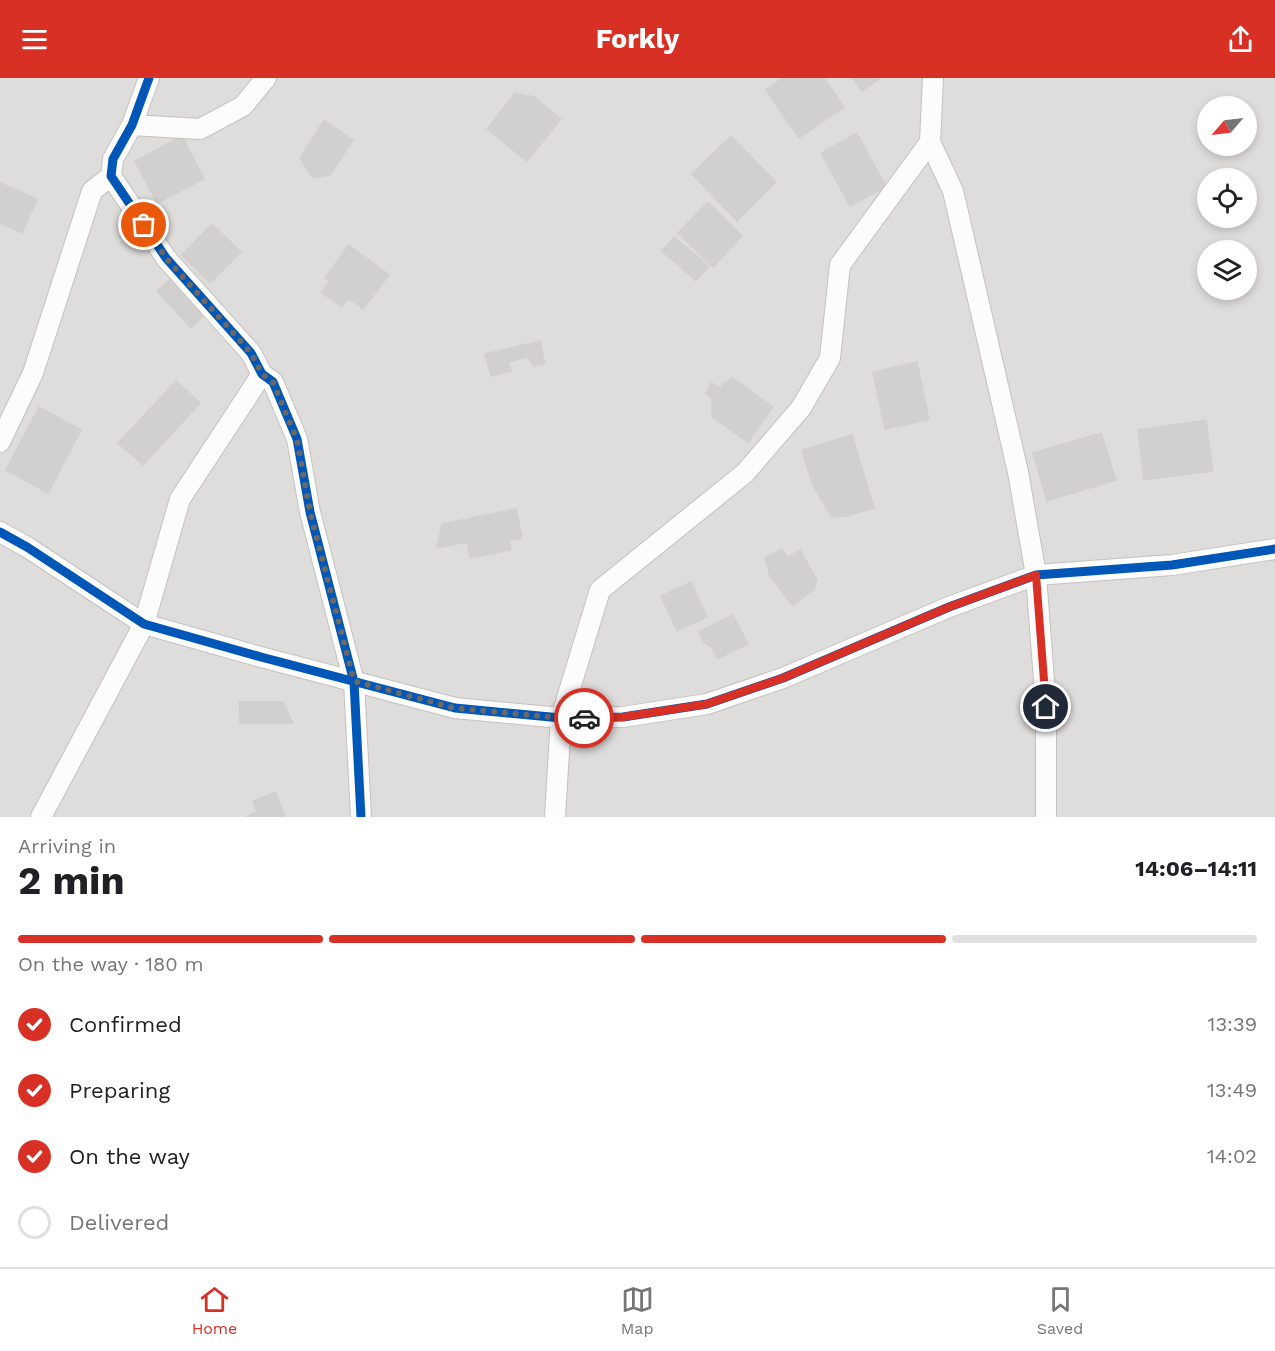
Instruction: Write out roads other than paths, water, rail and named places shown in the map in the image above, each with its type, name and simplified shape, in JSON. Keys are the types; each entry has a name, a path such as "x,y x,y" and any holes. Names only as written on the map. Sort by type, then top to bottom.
{"street":[{"path":"148,78 132,125 113,159 111,176 166,258 251,353 262,374 273,382 297,440 310,512 354,681 361,817"},
{"path":"132,125 200,129 243,106 266,78"},
{"path":"933,78 930,142 953,191 1018,472 1036,575 1046,707 1046,817"},
{"path":"555,817 561,718 600,590 745,473 801,408 830,358 840,265 930,142"},
{"path":"0,442 33,374 92,191 111,176"},
{"path":"40,817 144,624 180,499 262,374"},
{"path":"0,532 27,547 144,624 454,708 561,718 623,717 707,704 783,678 949,607 1036,575 1172,565 1275,549"}]}
